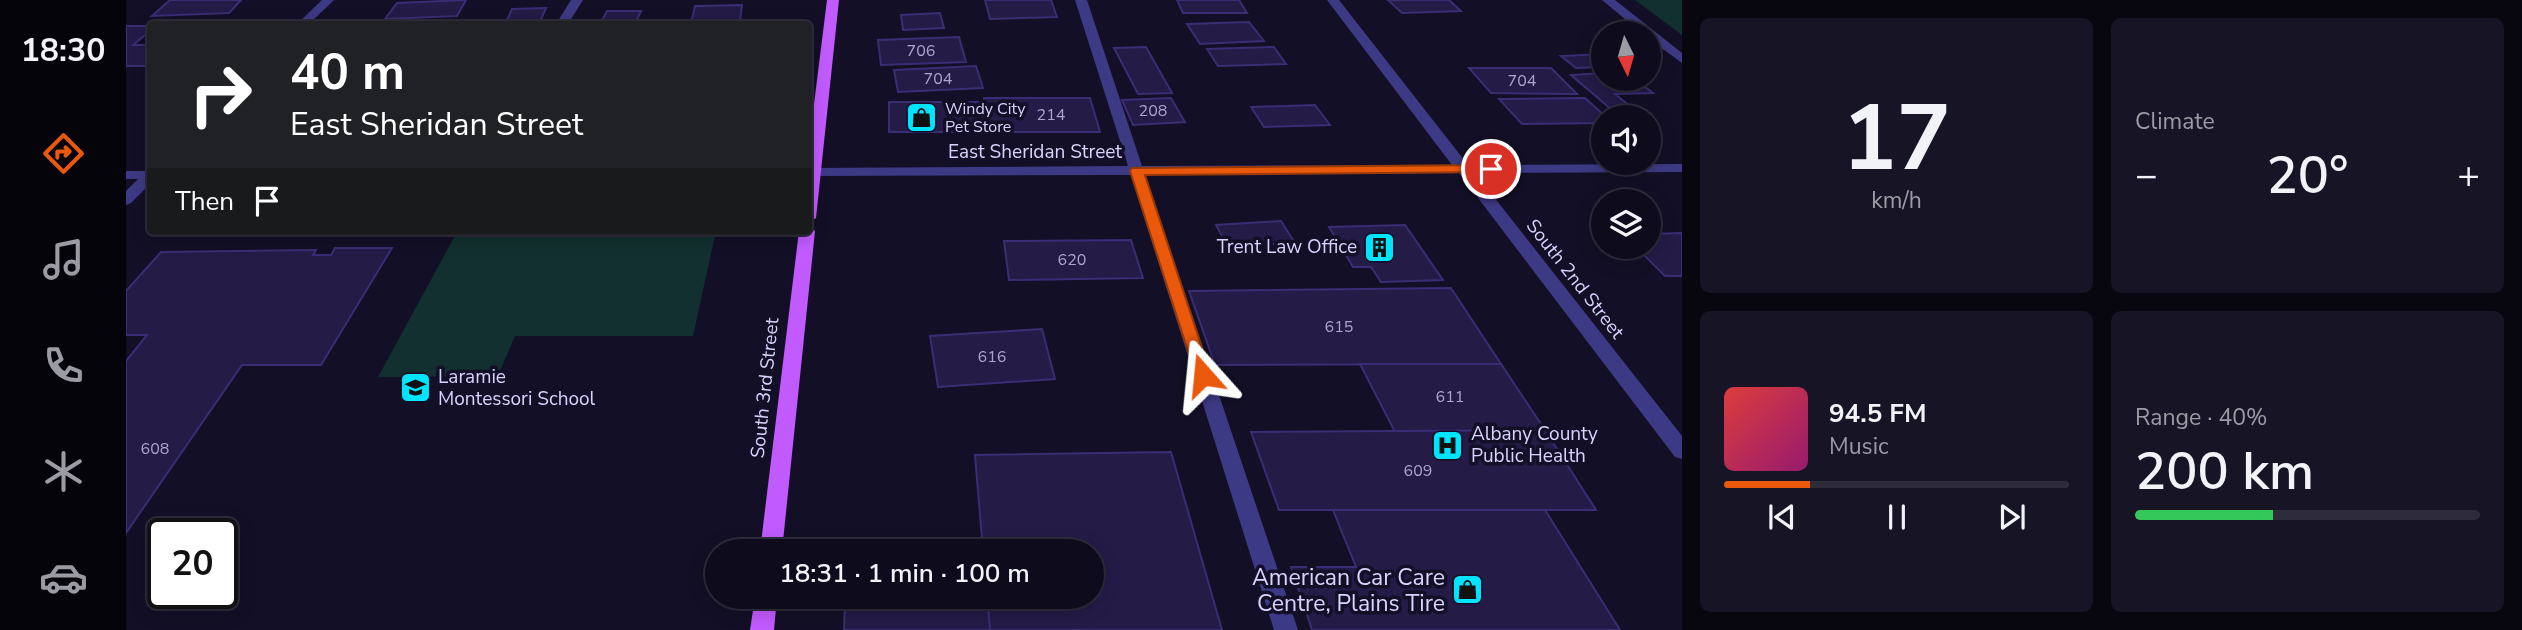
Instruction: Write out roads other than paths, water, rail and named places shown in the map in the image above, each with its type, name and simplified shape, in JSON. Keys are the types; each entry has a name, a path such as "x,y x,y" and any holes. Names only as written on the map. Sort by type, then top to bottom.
{"main road":[{"path":"812,164 833,0"},
{"name":"South 3rd Street","path":"772,539 807,235"},
{"path":"762,630 765,609"}],"street":[{"path":"306,21 328,0"},
{"path":"564,21 577,0"},
{"path":"1081,0 1286,630"},
{"name":"South 2nd Street","path":"1333,0 1682,451"},
{"path":"1608,0 1682,59"},
{"name":"East Sheridan Street","path":"812,172 1682,168"},
{"path":"126,175 147,176"},
{"path":"126,200 147,179"}],"place":[{"name":"Windy City Pet Store","path":"922,118"},
{"name":"Trent Law Office","path":"1380,247"},
{"name":"Laramie Montessori School","path":"415,388"},
{"name":"Albany County Public Health","path":"1448,445"},
{"name":"American Car Care Centre, Plains Tire","path":"1468,590"}]}
